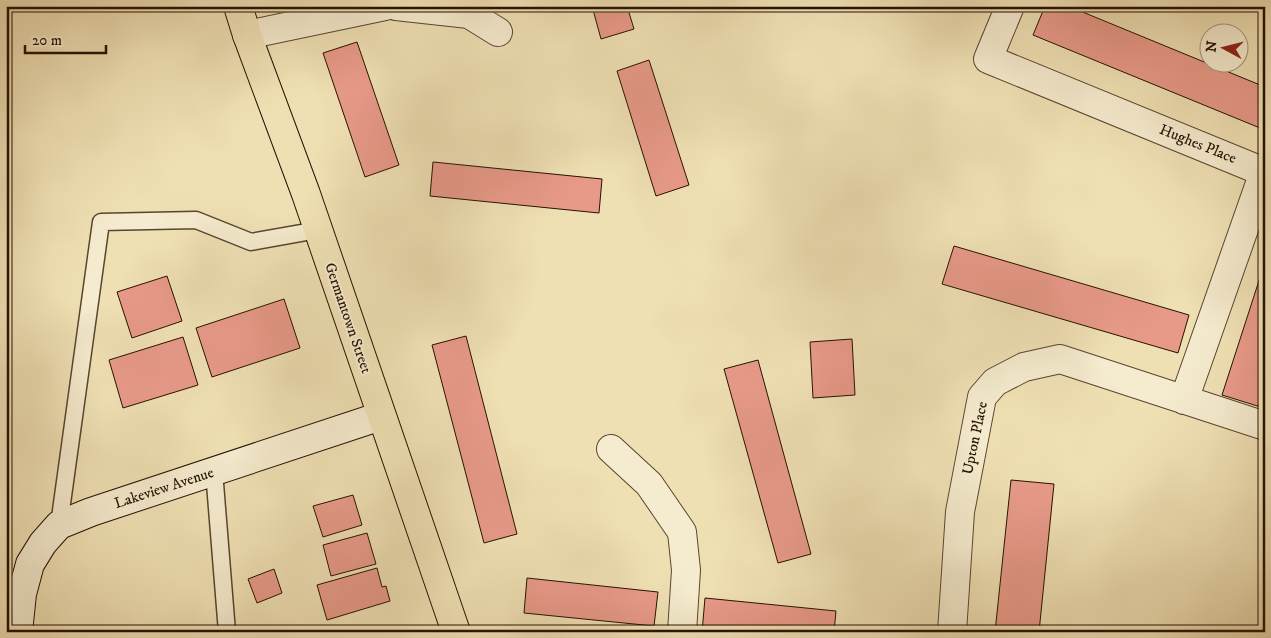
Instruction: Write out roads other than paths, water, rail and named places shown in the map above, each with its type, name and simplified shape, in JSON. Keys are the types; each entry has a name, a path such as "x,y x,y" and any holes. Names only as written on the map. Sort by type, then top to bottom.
{"main road":[{"name":"Germantown Street","path":"238,6 318,230 456,632"}],"street":[{"path":"247,35 385,6"},
{"path":"396,6 470,14 498,32"},
{"name":"Hughes Place","path":"1010,6 988,59 1264,172 1184,400"},
{"name":"Upton Place","path":"952,632 960,512 982,397 995,382 1024,367 1060,359 1265,426"},
{"name":"Lakeview Avenue","path":"18,632 22,594 30,564 43,543 59,525 91,512 381,416"},
{"path":"611,449 649,484 682,532 686,570 682,632"}],"lane":[{"path":"59,525 102,222 196,220 251,242 318,230"},
{"path":"214,471 227,632"}]}
